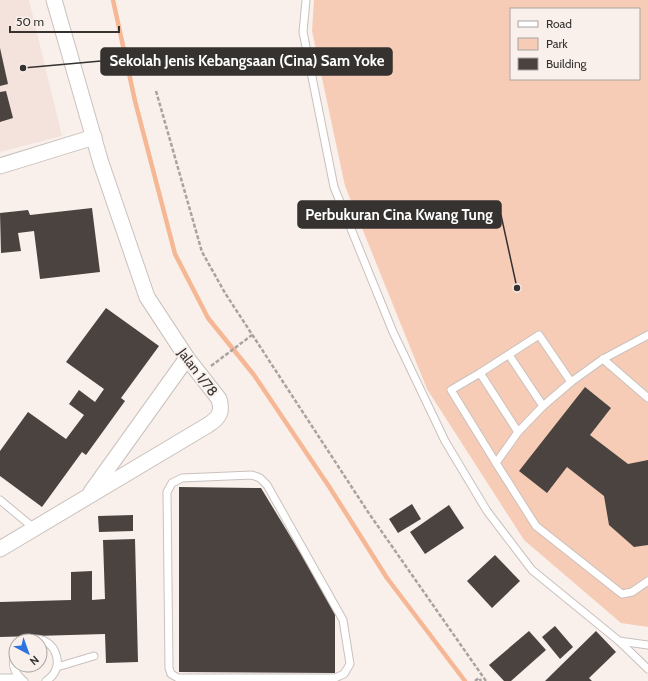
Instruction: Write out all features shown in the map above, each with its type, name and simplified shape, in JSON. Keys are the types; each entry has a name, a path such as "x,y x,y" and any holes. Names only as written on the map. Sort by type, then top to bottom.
{"street":[{"name":"Jalan 1/78","path":"0,549 208,425 215,420 219,414 221,406 219,399 187,358 147,297 101,163 54,0"},
{"path":"0,166 94,136"},
{"path":"87,498 187,358"}],"lane":[{"path":"306,0 302,32 334,188 393,332 445,441 487,511 532,570 619,641 648,669"},
{"path":"571,382 539,335 451,390 536,526 622,594 632,592 648,581"},
{"path":"496,463 518,432 543,406 571,382 603,359 648,335"},
{"path":"509,355 543,406"},
{"path":"603,359 648,398"},
{"path":"480,373 518,432"},
{"path":"252,475 260,478 267,485 343,620 350,664 344,674 334,678 274,679 178,678 171,674 169,668 167,492 172,483 182,478 252,475"},
{"path":"0,500 35,529"},
{"path":"619,641 648,645"},
{"path":"46,681 54,673 57,667 55,651 48,643"},
{"path":"57,667 94,656"},
{"path":"0,678 22,679"}],"path":[{"path":"156,91 202,252 225,293 368,512 486,681"},
{"path":"222,358 252,335"},
{"path":"475,681 479,678 482,681"}],"shaded area":[{"path":"0,0 29,0 62,136 0,152"}],"green space":[{"path":"314,0 648,0 648,627 621,623 524,540 427,389 345,186 312,31"}],"building":[{"path":"0,48 8,84 0,86"},
{"path":"6,91 13,118 0,122 0,92"},
{"path":"92,208 100,272 40,279 34,231 18,233 21,251 1,253 0,213 28,210 30,215"},
{"path":"106,308 159,346 121,398 125,401 86,455 82,452 42,507 0,476 0,451 28,412 66,439 84,415 69,404 79,390 95,402 104,389 66,362"},
{"path":"585,387 611,408 590,435 628,464 648,460 648,545 634,547 609,525 604,496 567,467 547,493 519,471"},
{"path":"179,487 261,488 335,610 335,673 179,672"},
{"path":"412,504 421,519 398,533 389,519"},
{"path":"449,505 464,528 425,554 410,532"},
{"path":"133,515 133,531 99,532 98,516"},
{"path":"135,539 138,662 106,663 105,634 48,636 48,633 8,633 8,637 0,637 0,602 71,600 71,572 92,571 92,600 105,599 103,540"},
{"path":"495,555 520,581 492,608 467,581"},
{"path":"555,626 573,647 560,659 542,637"},
{"path":"529,631 546,650 511,681 504,681 489,665"},
{"path":"596,631 616,652 589,678 592,681 545,681"}],"waterway":[{"path":"113,0 135,101 175,254 208,318 254,375 330,488 387,578 465,681"}],"place":[{"name":"Sekolah Jenis Kebangsaan (Cina) Sam Yoke","path":"23,68"},
{"name":"Perbukuran Cina Kwang Tung","path":"517,288"}]}
